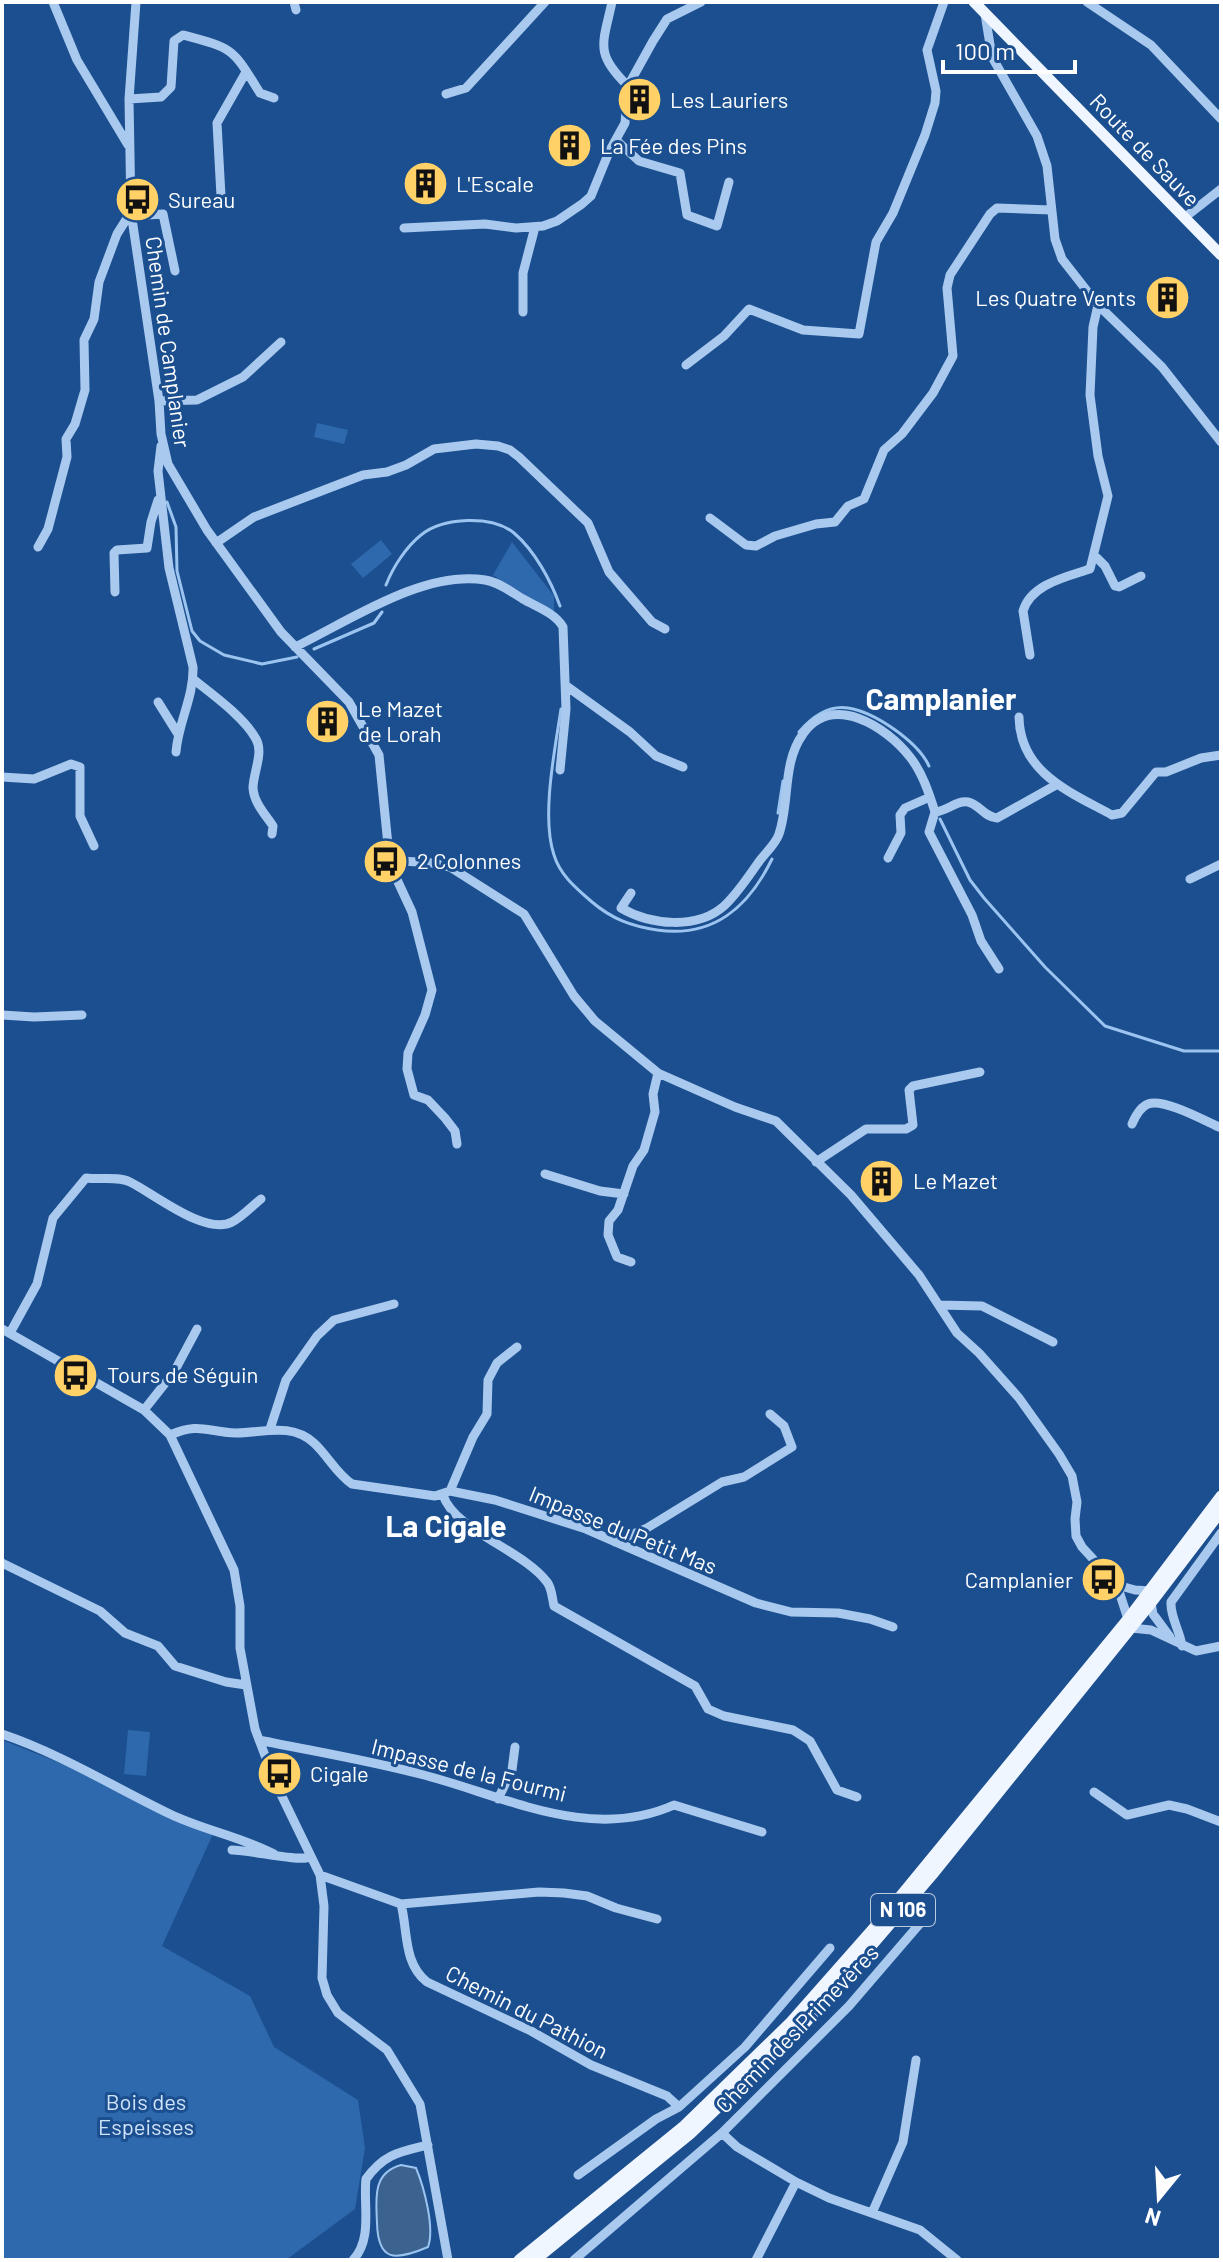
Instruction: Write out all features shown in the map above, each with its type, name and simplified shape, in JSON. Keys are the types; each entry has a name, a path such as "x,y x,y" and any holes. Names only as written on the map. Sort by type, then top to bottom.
{"main road":[{"name":"Route de Sauve","path":"974,2 1221,255"},
{"name":"N 106","path":"1151,1597 1221,1496"},
{"name":"N 106","path":"535,2260 602,2208 724,2104 810,2018 932,1875 1221,1511"},
{"name":"N 106","path":"519,2260 684,2126 791,2022 881,1920 1130,1623"},
{"path":"542,2260 602,2208"}],"street":[{"name":"Chemin de Camplanier","path":"53,2 77,60 129,148 132,214 162,442 168,464 216,543 295,647 349,702 379,755 392,869 412,912 432,990 408,1053 410,1086 414,1095 431,1103 452,1127 457,1144"},
{"path":"129,148 136,2"},
{"path":"446,94 466,88 545,2"},
{"path":"612,2 603,46 605,58 611,70 628,86"},
{"path":"404,228 485,224 535,227 557,221 591,196 625,123 628,86 667,19 701,2"},
{"path":"686,365 724,336 749,309 803,330 859,334 876,242 893,213 935,103 936,91 927,50 944,2"},
{"path":"1087,2 1151,45 1221,119"},
{"path":"985,14 992,57 1037,136 1047,166 1055,239 1062,259 1098,305 1162,367 1221,442"},
{"path":"990,46 1002,32"},
{"path":"129,99 161,97 171,87 174,41 183,35 225,47 236,55 260,93 274,98"},
{"path":"221,196 217,123 246,72"},
{"path":"616,140 639,161 680,173 687,215 717,226 729,182"},
{"path":"1184,218 1221,189"},
{"path":"710,518 746,545 756,546 775,536 835,522 845,505 864,499 884,450 902,434 925,403 953,356 947,288 961,255 997,208 1051,210"},
{"path":"38,547 48,529 67,457 66,439 75,424 85,390 84,340 94,319 99,282 117,234 132,214 163,214 175,271"},
{"path":"523,312 523,273 535,227"},
{"path":"1030,655 1023,611 1025,604 1049,582 1090,569 1108,496 1101,472 1090,395 1093,327 1098,305"},
{"path":"159,401 197,400 243,377 281,342"},
{"path":"162,442 158,471 169,568 193,667 187,710 178,734 176,752"},
{"path":"216,543 254,517 350,479 393,470 445,446 498,446 510,450 588,523 609,572 652,622 665,629"},
{"path":"115,592 114,553 117,550 147,548 161,478 168,464"},
{"path":"161,489 174,477"},
{"path":"1095,556 1105,566 1115,586 1141,576"},
{"path":"295,647 428,584 483,579 502,585 560,621 563,627 566,709 560,770"},
{"path":"193,679 229,708 256,739 258,749 253,789 257,803 273,826 272,834"},
{"path":"565,685 630,732 656,756 683,767"},
{"path":"158,702 178,734"},
{"path":"631,893 621,908 638,918 672,923 698,920 723,908 779,836 791,761 804,733 813,723 824,718 837,715 855,717 880,728 911,758 940,811"},
{"path":"1019,717 1023,747 1056,785 1112,815 1122,813 1156,772 1166,772 1201,758 1221,755"},
{"path":"2,777 34,779 71,764 80,767 80,816 94,846"},
{"path":"999,969 981,941 972,915 929,832 940,811 962,802 971,802 989,817 997,818 1056,785"},
{"path":"888,858 901,833 900,815 905,808 930,797"},
{"path":"389,855 402,861 450,867 524,914 595,1021 658,1073 735,1107 776,1121 851,1195 919,1275 957,1333 1019,1398 1059,1454 1072,1476 1077,1502 1076,1536 1082,1547 1117,1585 1130,1623 1196,1651 1221,1646"},
{"path":"1190,879 1221,864"},
{"path":"2,1015 82,1015"},
{"path":"816,1162 866,1129 906,1129 913,1125 909,1090 913,1086 980,1072"},
{"path":"631,1262 617,1257 608,1235 609,1221 618,1210 633,1166 644,1150 655,1112 653,1094 658,1073"},
{"path":"1132,1124 1149,1103 1161,1104 1221,1128"},
{"path":"545,1174 600,1191 624,1194"},
{"path":"261,1199 232,1222 212,1223 153,1198 123,1179 86,1178 53,1218 37,1284 6,1331 144,1410 170,1435 234,1570 246,1685 259,1740 320,1875 324,1906 322,1978 327,1995 338,2013 387,2050 420,2104 448,2260"},
{"path":"270,1429 286,1380 317,1336 334,1320 394,1304"},
{"path":"939,1305 982,1306 1053,1342"},
{"path":"144,1410 174,1372 197,1329"},
{"path":"517,1347 497,1363 488,1380 487,1414 446,1493 450,1511 547,1581 554,1606 695,1686 708,1709 724,1716 793,1730 810,1741 837,1790 857,1797"},
{"path":"615,1542 647,1528 722,1482 744,1477 792,1447 784,1426 770,1414"},
{"name":"Impasse du Petit Mas","path":"170,1435 189,1427 237,1433 285,1430 313,1442 342,1477 352,1484 446,1493 516,1506 586,1529 766,1606 791,1612 859,1617 893,1627"},
{"path":"1178,1645 1181,1633 1170,1611 1171,1602 1221,1533"},
{"path":"2,1563 100,1611 125,1633 158,1646 175,1666 246,1685"},
{"path":"1117,1585 1151,1597 1153,1614 1178,1645"},
{"path":"2,1734 76,1764 173,1815 246,1839 274,1854"},
{"name":"Impasse de la Fourmi","path":"259,1740 422,1774 554,1814 627,1819 656,1813 674,1805 762,1832"},
{"path":"498,1799 512,1770 515,1747"},
{"path":"1094,1792 1127,1815 1169,1805 1221,1822"},
{"path":"232,1850 302,1860 311,1857"},
{"path":"320,1875 401,1904 539,1892 564,1893 587,1896 657,1919"},
{"name":"Chemin du Pathion","path":"401,1904 411,1963 415,1973 427,1982 531,2031 601,2070 667,2096 679,2107"},
{"name":"Chemin des Primevères","path":"574,2260 722,2133 849,2006 929,1913"},
{"path":"578,2175 656,2119 679,2107 745,2047 830,1948"},
{"path":"872,2213 903,2142 916,2060"},
{"name":"Chemin des Primevères","path":"722,2133 737,2147 796,2182 829,2198 920,2230 957,2260"},
{"path":"353,2260 365,2238 366,2179 384,2158 428,2145"},
{"path":"756,2260 796,2182"}],"green space":[{"path":"317,423 348,430 344,444 314,437"},
{"path":"381,540 392,554 363,578 351,564"},
{"path":"512,542 554,596 554,614 493,575"},
{"path":"128,1730 150,1732 146,1776 124,1774"},
{"name":"Bois des Espeisses","path":"2,1740 70,1767 213,1834 162,1946 250,1996 274,2047 358,2100 365,2148 355,2209 286,2260 2,2260"}],"shaded area":[{"path":"401,2165 416,2168 425,2196 430,2239 428,2247 398,2256 390,2255 381,2245 377,2196 385,2174"}],"waterway":[{"path":"167,502 176,527 177,571 192,631 200,641 224,655 262,664 297,657"},
{"path":"386,585 400,558 421,535 454,522 481,521 505,527 522,540 542,567 560,606"},
{"path":"314,649 374,623 382,612"},
{"path":"799,732 827,711 848,708 870,715 906,738 929,766"},
{"path":"561,709 550,783 550,839 564,875 599,908 622,921 657,930 695,929 712,924 740,905 752,892 772,859"},
{"path":"778,813 783,781"},
{"path":"940,819 970,880 984,898 1045,967 1105,1026 1184,1051 1221,1051"}],"place":[{"name":"Les Lauriers","path":"639,100"},
{"name":"La Fée des Pins","path":"569,146"},
{"name":"L'Escale","path":"425,184"},
{"name":"Sureau","path":"137,200"},
{"name":"Les Quatre Vents","path":"1167,298"},
{"name":"Le Mazet de Lorah","path":"327,722"},
{"name":"2 Colonnes","path":"386,861"},
{"name":"Le Mazet","path":"882,1181"},
{"name":"Tours de Séguin","path":"76,1375"},
{"name":"Camplanier","path":"1104,1580"},
{"name":"Cigale","path":"279,1774"}],"district":[{"name":"Camplanier","path":"941,700"},
{"name":"La Cigale","path":"446,1527"}]}
